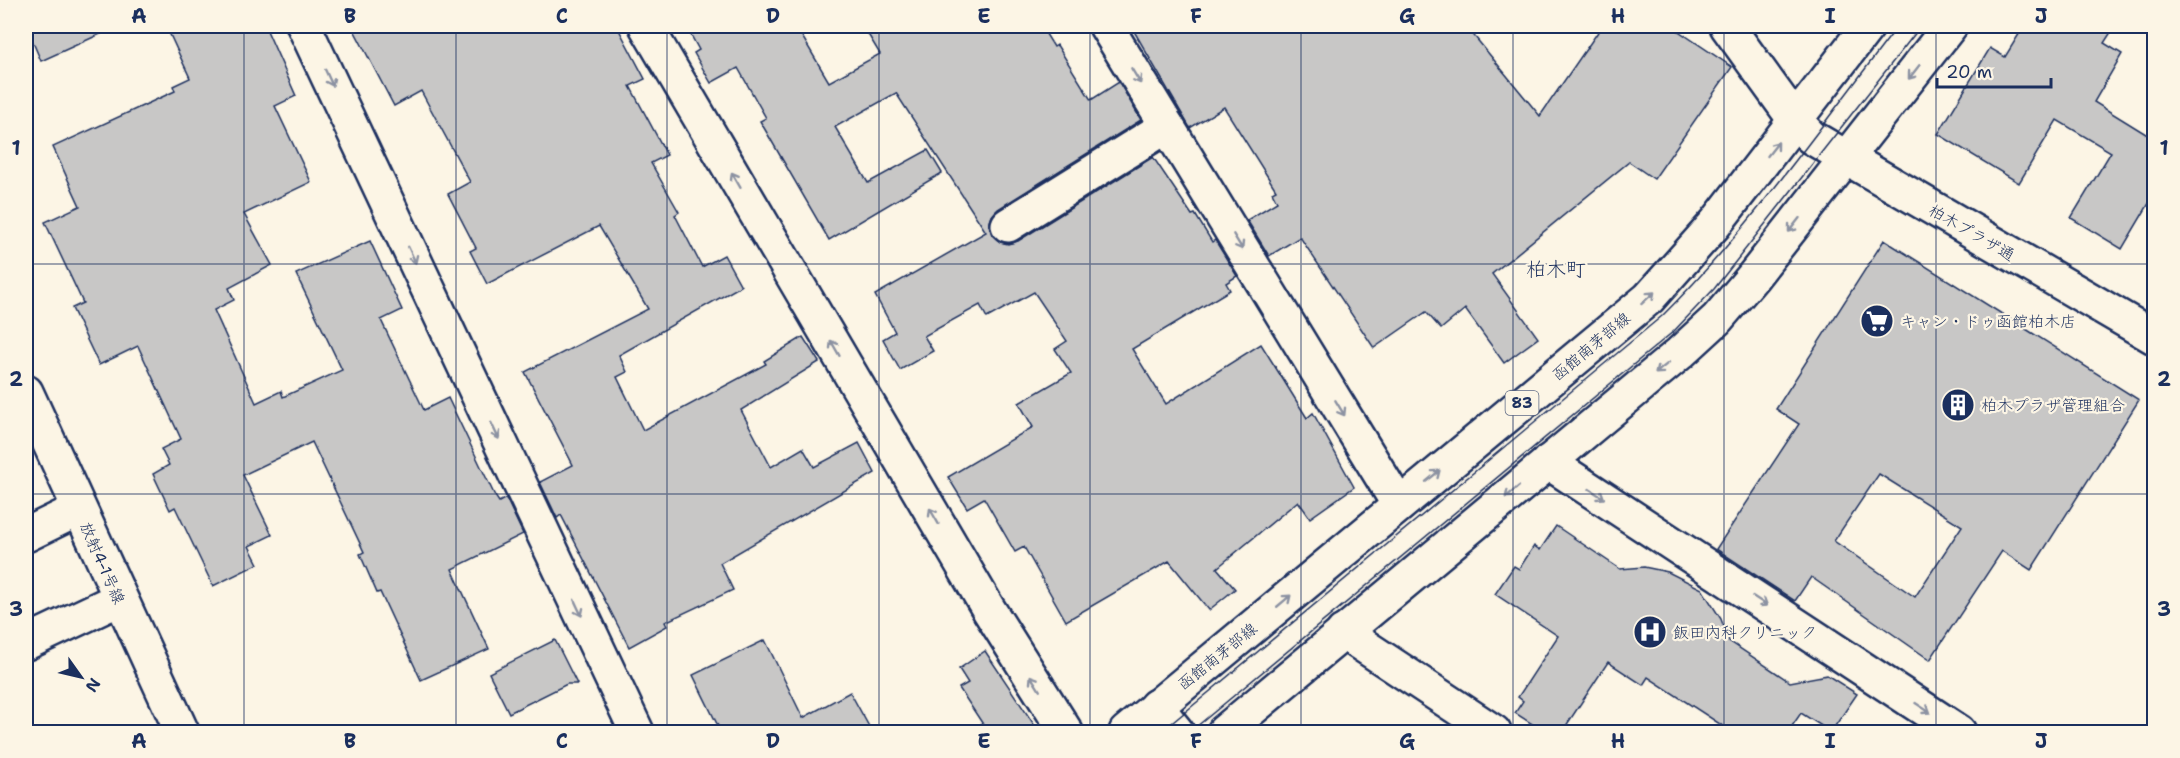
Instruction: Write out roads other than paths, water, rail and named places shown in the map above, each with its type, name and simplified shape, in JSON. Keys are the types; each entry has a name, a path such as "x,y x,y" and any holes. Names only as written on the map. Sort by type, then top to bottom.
{"street":[{"path":"304,26 637,732"},
{"path":"646,26 977,590 1066,732"},
{"path":"1106,26 1399,505"},
{"name":"柏木プラザ通","path":"1727,26 1795,120 1811,137 2154,337"},
{"name":"函館南茅部線","path":"1125,732 1649,298 1692,251 1868,26"},
{"path":"1224,732 1680,353 1717,319 1950,26"},
{"path":"1008,225 1167,126"},
{"name":"放射4-1号線","path":"26,392 182,732"},
{"path":"1548,462 1959,732"},
{"path":"26,535 79,509"},
{"path":"26,643 119,598"},
{"path":"1343,632 1494,732"},
{"path":"1156,706 1177,732"}],"tram line":[{"path":"1161,732 1662,316 1694,283 1755,212 1898,26"},
{"path":"1190,732 1674,331 1714,289 1921,26"}],"place":[{"name":"キャン・ドゥ函館柏木店","path":"1877,321"},
{"name":"柏木プラザ管理組合","path":"1958,405"},
{"name":"飯田內科クリニック","path":"1650,632"}],"district":[{"name":"柏木町","path":"1556,269"}]}
